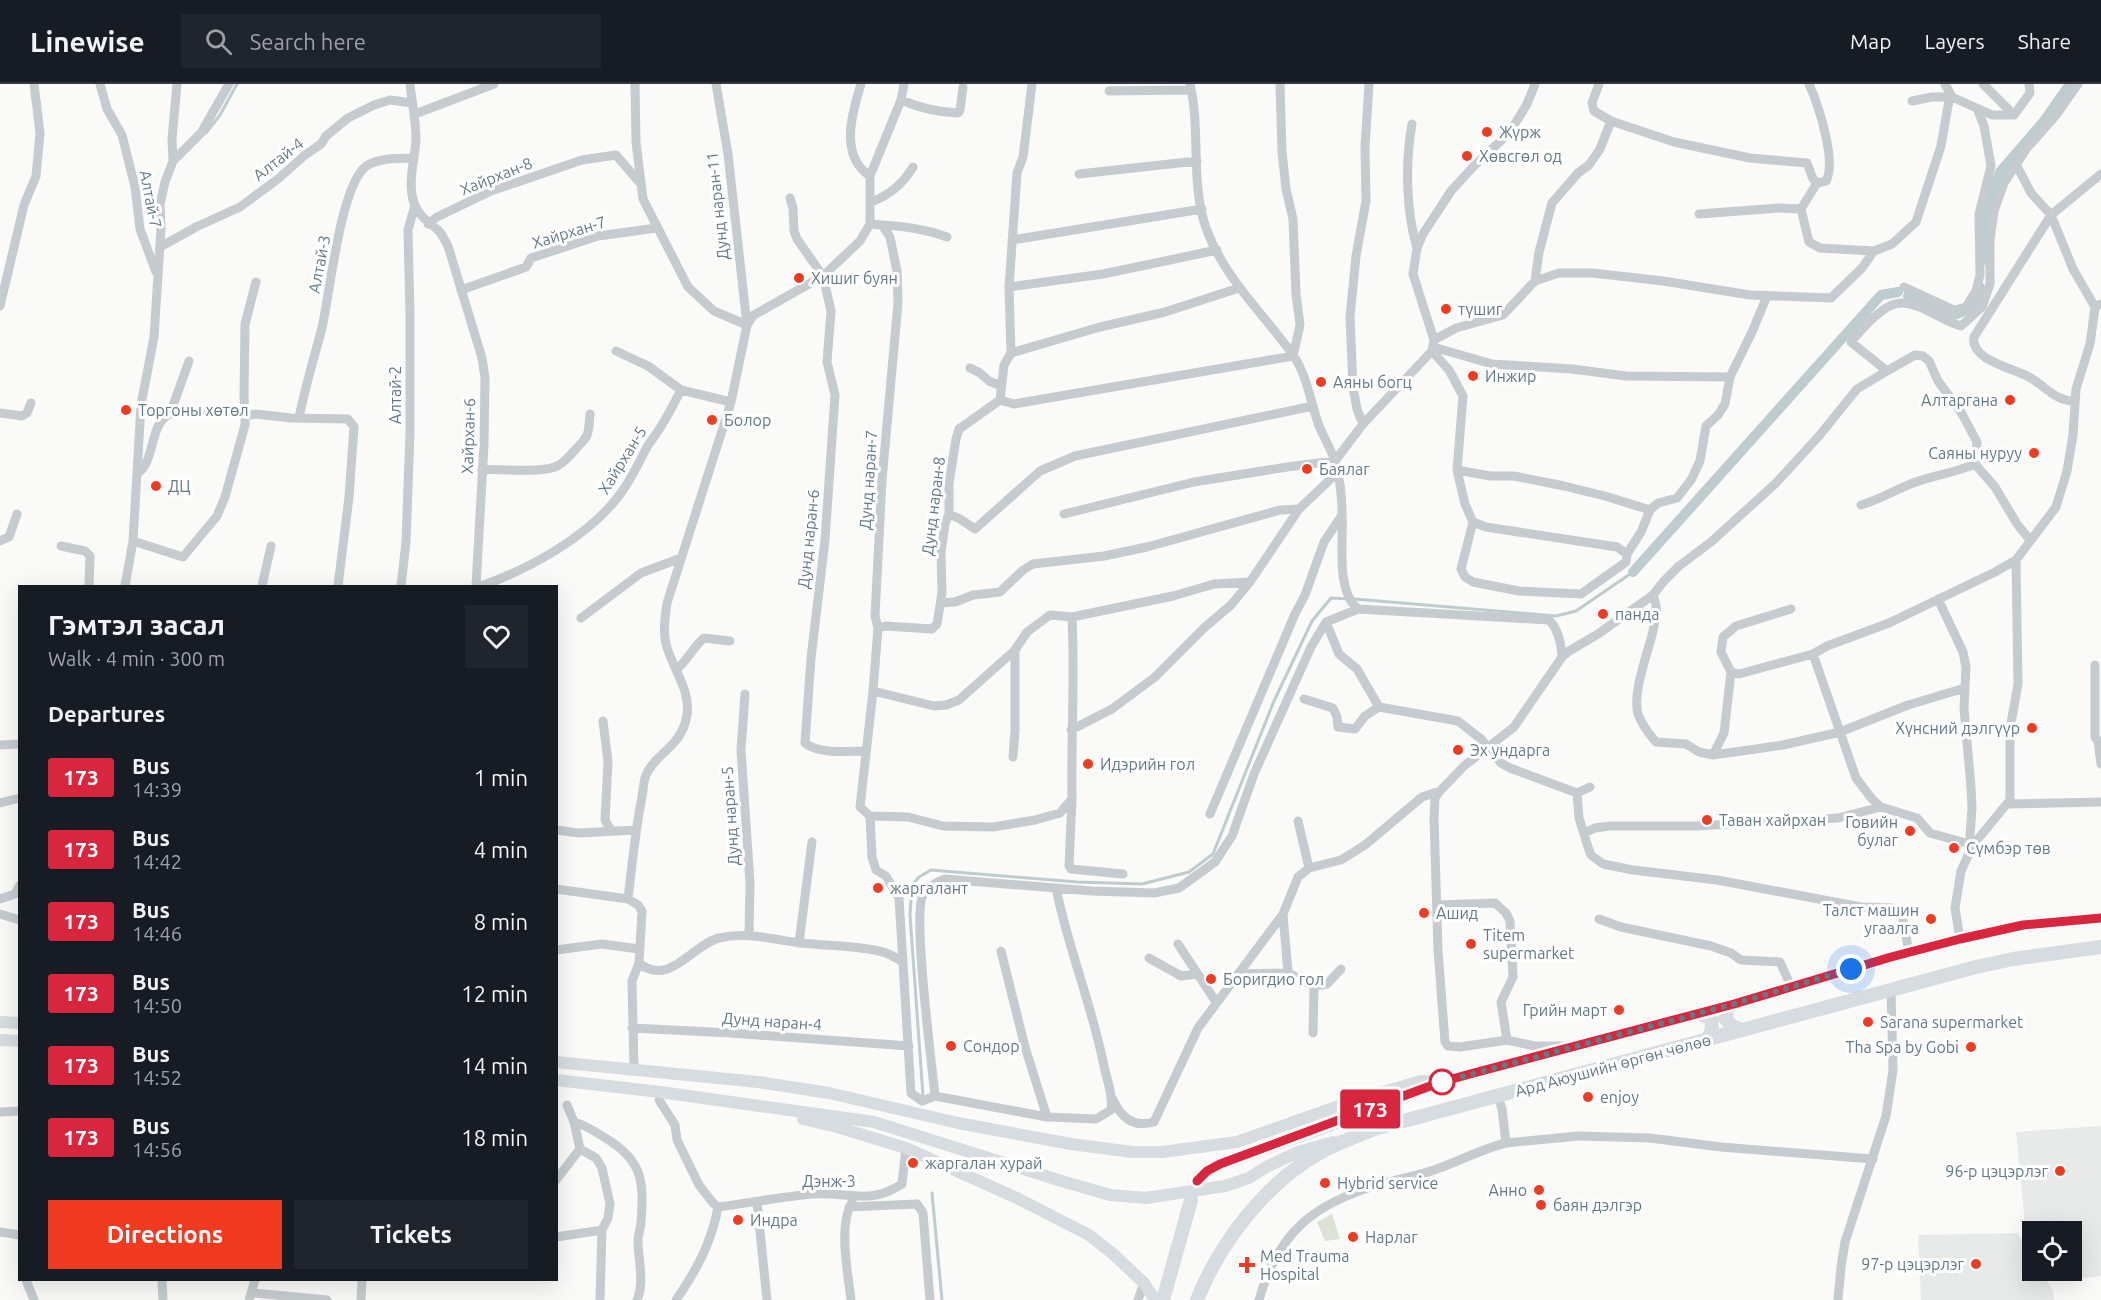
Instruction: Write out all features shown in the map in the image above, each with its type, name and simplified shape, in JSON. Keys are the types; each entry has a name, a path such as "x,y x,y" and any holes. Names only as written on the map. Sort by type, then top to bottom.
{"main road":[{"name":"Ард Аюушийн өргөн чөлөө","path":"1197,1181 1207,1171 1220,1164 1441,1082 1734,1004 1960,939 2023,925 2101,918"},
{"name":"Ард Аюушийн өргөн чөлөө","path":"1197,1300 1216,1259 1254,1208 1273,1188 1321,1152 1343,1141 1374,1129 2013,959 2101,947"},
{"path":"1734,1004 1726,1012 1725,1018 1732,1026 1742,1030"},
{"path":"1698,1013 1711,1019 1712,1034 1707,1040"},
{"path":"0,1022 18,1023"},
{"path":"0,1040 18,1041"},
{"path":"558,1062 758,1082 829,1093 958,1123 1071,1144 1132,1152 1162,1152 1237,1142 1356,1100 1421,1081 1441,1082"},
{"path":"558,1080 767,1110 837,1127 906,1148 1019,1199 1089,1235 1112,1253 1143,1283 1155,1300"},
{"path":"656,1096 874,1122 1110,1195 1146,1198 1225,1186 1249,1178 1298,1152 1374,1129"},
{"path":"1163,1300 1191,1200"}],"street":[{"path":"0,306 24,205 36,176 40,133 34,84"},
{"name":"Алтай-7","path":"100,84 107,109 122,135 135,187 140,229 158,277"},
{"name":"Алтай-7","path":"158,277 160,204 173,161 172,139 177,84"},
{"name":"Алтай-7","path":"173,161 201,133 229,84"},
{"path":"410,84 415,114 416,141 411,184 415,205 428,224 439,231 448,246 461,290"},
{"path":"415,114 494,84"},
{"path":"634,84 640,183 644,199 657,228 688,288 714,311 747,325"},
{"name":"Дунд наран-11","path":"716,84 728,154 747,325"},
{"path":"861,84 853,118 851,147 860,169 870,176"},
{"path":"628,898 636,830 646,775 677,741 688,705 667,647 664,631 667,603 731,402 747,325 754,315 823,276 860,241 870,224 870,176 901,100 904,84"},
{"path":"1032,84 1023,157 1017,173 1009,287 1011,353 1004,365 1000,400 1014,404 1293,356"},
{"path":"1280,84 1282,152 1286,189 1293,219 1296,294 1300,325 1293,356"},
{"path":"1535,84 1527,104 1510,132 1473,166 1451,191 1423,234 1417,248 1413,274 1433,346 1463,396 1457,470 1465,504 1473,522 1461,569 1465,577 1473,582 1519,591 1581,594 1626,562 1627,554 1641,532 1650,510 1659,503 1677,498 1690,480 1700,461 1706,426 1725,405 1730,377 1767,296"},
{"path":"1599,84 1592,103 1594,111 1611,121 1674,142 1750,158 1807,163 1817,183"},
{"path":"1809,84 1828,152 1829,175 1826,181 1817,183 1801,209 1809,243 1820,248 1874,251 1892,244 1916,222 1941,146 1949,100 1952,97"},
{"path":"1945,84 1952,97"},
{"path":"1983,84 2014,116"},
{"path":"2014,116 2030,93 2029,84"},
{"path":"1887,371 1851,342 1867,324 1892,305 1903,303 1961,326 1982,307 1990,284 1990,240 1994,211 2004,183 2027,148 2057,114 2078,84"},
{"path":"1363,424 1357,409 1353,387 1350,316 1356,256 1366,201 1365,147 1368,86"},
{"path":"901,100 935,112 958,113 963,87"},
{"path":"1109,91 1191,87 1196,128 1198,189 1206,228 1239,288 1293,356 1304,374 1313,406 1338,472 1342,515 1341,549 1345,584 1354,606"},
{"path":"1911,100 1952,97 1992,115 2014,116"},
{"name":"Алтай-4","path":"160,247 240,207 321,144 326,136 348,118 390,100 412,103"},
{"path":"1904,287 1954,310 1966,307 1976,291 1980,275 1979,214 1991,166 1984,126 1977,108"},
{"path":"1535,281 1539,252 1552,203 1578,172 1589,165 1600,149 1611,121"},
{"path":"1412,124 1407,168 1410,226 1417,248"},
{"name":"Хайрхан-8","path":"428,224 437,217 491,191 582,159 616,155 640,183"},
{"name":"Алтай-3","path":"299,418 322,328 337,245 351,190 364,168 385,160 413,158"},
{"path":"1079,174 1197,161"},
{"path":"871,202 884,197 901,183 912,166"},
{"path":"1731,672 1739,674 1813,654 1827,646 1889,623 1995,572 2016,560 2056,507 2067,471 2073,435 2076,389 2090,344 2098,306 2073,269 2051,215 2031,193 2017,166"},
{"path":"2075,401 2064,402 2025,375 1989,361 1976,349 1973,342 2051,215 2101,174"},
{"path":"790,198 794,231 823,276"},
{"name":"Алтай-2","path":"401,585 406,542 410,433 408,230 415,205"},
{"path":"1699,214 1779,208 1801,209"},
{"path":"1012,240 1202,209"},
{"path":"870,224 902,226 931,231 947,237"},
{"name":"Дунд наран-7","path":"866,751 878,628 875,616 882,480 898,303 897,271 890,237 882,225"},
{"name":"Хайрхан-7","path":"461,290 526,267 531,258 578,242 598,236 657,228"},
{"path":"1009,287 1103,274 1217,250"},
{"path":"1064,514 1194,482 1335,461 1363,424 1433,346 1456,328 1503,315 1535,281 1559,273 1593,273 1767,296 1831,298 1862,268 1874,251"},
{"name":"Дунд наран-6","path":"823,276 831,311 827,362 835,395 825,540 811,658 805,743 810,747 836,751 866,751"},
{"path":"125,585 134,541 141,405 154,337 158,277"},
{"path":"134,541 183,557 217,516 245,425 243,396 245,324 256,282"},
{"path":"1011,353 1100,327 1165,312 1239,288"},
{"name":"Хайрхан-6","path":"461,290 482,358 485,378 476,585"},
{"path":"1433,346 1492,364 1572,369 1626,376 1730,377"},
{"path":"616,351 648,366 681,390 731,402"},
{"path":"1575,1046 1535,1046 1507,1040 1460,1047 1448,1046 1445,1042 1438,951 1434,808 1435,798 1440,791 1464,766 1514,726 1562,657 1653,595 1679,566 1711,542 1776,483 1819,436 1857,389 1915,355 1923,356 1929,361 1938,381 1961,412 1977,442 1976,464 1995,487 2017,524 2030,540"},
{"path":"137,474 143,470 148,460 159,424 170,414 189,361"},
{"path":"970,368 1001,386"},
{"name":"Хайрхан-5","path":"484,585 552,553 591,526 619,496 634,474 646,448 669,414 681,390"},
{"name":"Дунд наран-8","path":"878,628 886,626 932,629 937,624 941,603 940,553 949,514 949,483 956,439 959,429 1000,400"},
{"path":"0,413 22,416 27,413 31,403"},
{"path":"949,514 975,529 1040,471 1075,456 1313,406"},
{"path":"170,414 203,412"},
{"path":"245,416 256,414 348,419 354,427 349,497 338,585"},
{"path":"482,470 502,468 538,470 556,467 584,443 588,436 590,414"},
{"path":"1861,505 1878,500 1911,484 1958,472 1976,464"},
{"path":"1457,470 1490,476 1514,476 1564,486 1650,510"},
{"path":"1071,730 1112,709 1155,677 1231,605 1250,582 1299,509 1338,472"},
{"path":"941,603 955,602 973,595 1000,592 1023,570 1033,564 1136,550 1280,510 1299,509"},
{"path":"0,541 9,537 17,514"},
{"path":"1210,814 1305,595 1324,542 1342,515"},
{"path":"1473,522 1486,527 1617,547 1627,554"},
{"path":"61,546 85,551 90,556 89,585"},
{"path":"262,585 272,546"},
{"path":"581,618 641,573 681,558"},
{"path":"1960,939 1955,908 1961,871 1973,845 2010,800 2010,729 2018,684 2016,560"},
{"path":"873,691 934,706 946,705 959,700 1015,650 1027,632 1050,615 1072,618 1173,596 1214,584 1250,582"},
{"path":"1653,595 1658,608 1642,672 1638,713 1646,730 1656,742 1686,744 1699,752 1713,755 1783,745 1839,732 1908,705 1965,688"},
{"path":"1938,599 1963,652 1966,667 1964,708 1972,808 1970,836 1973,845"},
{"path":"935,1096 919,909 922,895 937,882 945,879 1154,893 1179,888 1215,862 1232,836 1254,774 1311,647 1326,622 1354,606 1549,620 1555,626 1562,657"},
{"path":"1713,755 1724,733 1731,672 1721,652 1723,637 1736,626 1791,609"},
{"path":"1072,618 1075,669 1071,730 1072,800 1069,866 1071,869 1123,874"},
{"path":"1326,622 1339,654 1357,669 1379,707"},
{"path":"676,670 685,662 697,643 704,638 730,640"},
{"path":"1013,757 1015,650"},
{"path":"1813,654 1856,778 1872,800 1881,807 1917,818 1930,833 1973,845"},
{"path":"2096,666 2095,737 2100,741 2101,764"},
{"name":"Дунд наран-5","path":"745,694 741,750 750,883 749,935"},
{"path":"1304,699 1333,708 1338,726 1355,729 1365,716 1379,707 1458,721 1481,739 1501,763 1510,768 1577,793 1590,787"},
{"path":"603,721 608,762 605,820 611,831"},
{"path":"0,745 18,744"},
{"path":"866,751 860,807 870,816 908,817 943,826 993,827 1060,813 1072,800"},
{"path":"1056,888 1061,916 1099,1039 1112,1098 1119,1113 1143,1125 1154,1122 1198,1028 1283,914 1298,877 1309,868 1341,860 1365,845 1422,797 1440,791"},
{"path":"1577,793 1579,818 1591,855 1603,864 1717,880 1861,907 1892,908 1902,915 1909,952"},
{"path":"0,802 18,798"},
{"path":"2007,804 2101,802"},
{"path":"1584,833 1594,828 1610,826 1696,826 1838,818 1881,807"},
{"path":"870,816 872,857 876,870 886,876 899,898 911,1093 922,1101 935,1096 1047,1117 1096,1119 1110,1110 1112,1098"},
{"path":"1298,821 1309,868"},
{"path":"558,830 579,832 636,830"},
{"path":"799,943 812,842"},
{"path":"0,898 15,894 18,889"},
{"path":"558,889 628,898 638,904 642,911 639,963 632,981 634,1070"},
{"path":"1437,905 1495,903 1506,913 1510,921 1514,977 1501,1002 1507,1040"},
{"path":"0,914 18,919"},
{"path":"1283,914 1287,973"},
{"path":"1599,919 1622,927 1711,946 1731,953 1741,960 1780,962 1791,986"},
{"path":"639,963 646,969 674,967 716,938 749,935 799,943 878,950 892,954 903,963"},
{"path":"558,950 602,944 639,949"},
{"path":"1178,944 1216,1002"},
{"path":"1001,951 1025,1047 1047,1117"},
{"path":"1149,958 1180,976 1197,974"},
{"path":"1238,974 1287,973 1314,986 1327,984 1341,969"},
{"path":"1313,1033 1314,986"},
{"path":"1838,1300 1845,1242 1886,1116 1893,1070 1892,990"},
{"name":"Дунд наран-4","path":"632,1028 909,1046"},
{"path":"656,1096 675,1125 677,1140 699,1185 718,1207 715,1225 706,1249 693,1276 676,1300"},
{"path":"1498,1096 1506,1143"},
{"path":"567,1105 574,1122 580,1149 596,1158 602,1168 610,1204 608,1218 602,1230 600,1300"},
{"path":"0,1112 18,1112"},
{"path":"574,1122 583,1124 628,1154 636,1164 641,1176 642,1216 638,1238 641,1292 637,1300"},
{"path":"1259,1300 1264,1281 1284,1244 1300,1224 1320,1208 1370,1188 1432,1171 1506,1143 1578,1136 1650,1138 1721,1148 1769,1149 1873,1159"},
{"name":"Дэнж-3","path":"718,1207 813,1194 846,1194 855,1197 888,1193 902,1184 906,1148"},
{"path":"558,1177 580,1149"},
{"path":"851,1300 845,1233 849,1207 855,1197"},
{"path":"757,1202 766,1300"},
{"path":"849,1207 916,1204 923,1213 930,1300"},
{"path":"558,1237 602,1230"},
{"path":"0,1232 18,1235"},
{"path":"26,1281 34,1300"},
{"path":"162,1281 163,1300"},
{"path":"254,1281 251,1297 327,1300"},
{"path":"361,1300 362,1281"},
{"path":"1137,1300 1143,1283"}],"shaded area":[{"name":"96-р цэцэрлэг","path":"2101,1126 2101,1276 2082,1278 2082,1221 2024,1221 2016,1132"},
{"path":"1332,1214 1340,1239 1325,1241 1317,1222"},
{"name":"97-р цэцэрлэг","path":"2017,1233 2022,1241 2022,1281 2047,1281 2053,1291 2054,1300 1921,1300 1918,1235"}],"waterway":[{"path":"206,133 220,115 237,84"},
{"path":"1984,260 1985,214 2000,172 2044,121 2070,84"},
{"path":"1908,296 1951,316 1963,312 1970,306 1976,299 1980,287"},
{"path":"1633,572 1881,295 1898,292"},
{"path":"1355,599 1556,616 1576,611 1633,572"},
{"path":"923,1096 910,915 912,885 919,877 931,870 1077,882 1142,884 1189,872 1213,854 1274,701 1312,621 1331,598 1348,599"},
{"path":"932,1193 942,1300"}],"bus line":[{"name":"173","path":"1197,1181 1207,1171 1220,1164 1441,1082 1734,1004 1909,952 2023,925 2101,918"}],"place":[{"name":"Жүрж","path":"1487,132"},
{"name":"Хөвсгөл од","path":"1467,156"},
{"name":"Хишиг буян","path":"799,278"},
{"name":"түшиг","path":"1446,309"},
{"name":"Инжир","path":"1473,376"},
{"name":"Аяны богц","path":"1321,382"},
{"name":"Алтаргана","path":"2010,400"},
{"name":"Торгоны хөтөл","path":"126,410"},
{"name":"Болор","path":"712,420"},
{"name":"Саяны нуруу","path":"2034,453"},
{"name":"Баялаг","path":"1307,469"},
{"name":"ДЦ","path":"156,486"},
{"name":"панда","path":"1603,614"},
{"name":"Хүнсний дэлгүүр","path":"2032,728"},
{"name":"Эх ундарга","path":"1458,750"},
{"name":"Идэрийн гол","path":"1088,764"},
{"name":"Таван хайрхан","path":"1707,820"},
{"name":"Говийн булаг","path":"1910,831"},
{"name":"Сүмбэр төв","path":"1954,848"},
{"name":"жаргалант","path":"878,888"},
{"name":"Ашид","path":"1424,913"},
{"name":"Талст машин угаалга","path":"1931,919"},
{"name":"Titem supermarket","path":"1471,944"},
{"name":"Боригдио гол","path":"1211,979"},
{"name":"Грийн март","path":"1619,1010"},
{"name":"Sarana supermarket","path":"1868,1022"},
{"name":"Сондор","path":"951,1046"},
{"name":"Tha Spa by Gobi","path":"1971,1047"},
{"name":"enjoy","path":"1588,1097"},
{"name":"жаргалан хурай","path":"913,1163"},
{"name":"96-р цэцэрлэг","path":"2060,1171"},
{"name":"Hybrid service","path":"1325,1183"},
{"name":"Анно","path":"1539,1190"},
{"name":"баян дэлгэр","path":"1541,1205"},
{"name":"Индра","path":"738,1220"},
{"name":"Нарлаг","path":"1353,1237"},
{"name":"97-р цэцэрлэг","path":"1976,1264"},
{"name":"Med Trauma Hospital","path":"1247,1265"}],"route":[{"path":"1442,1082 1734,1004 1851,969"}]}
